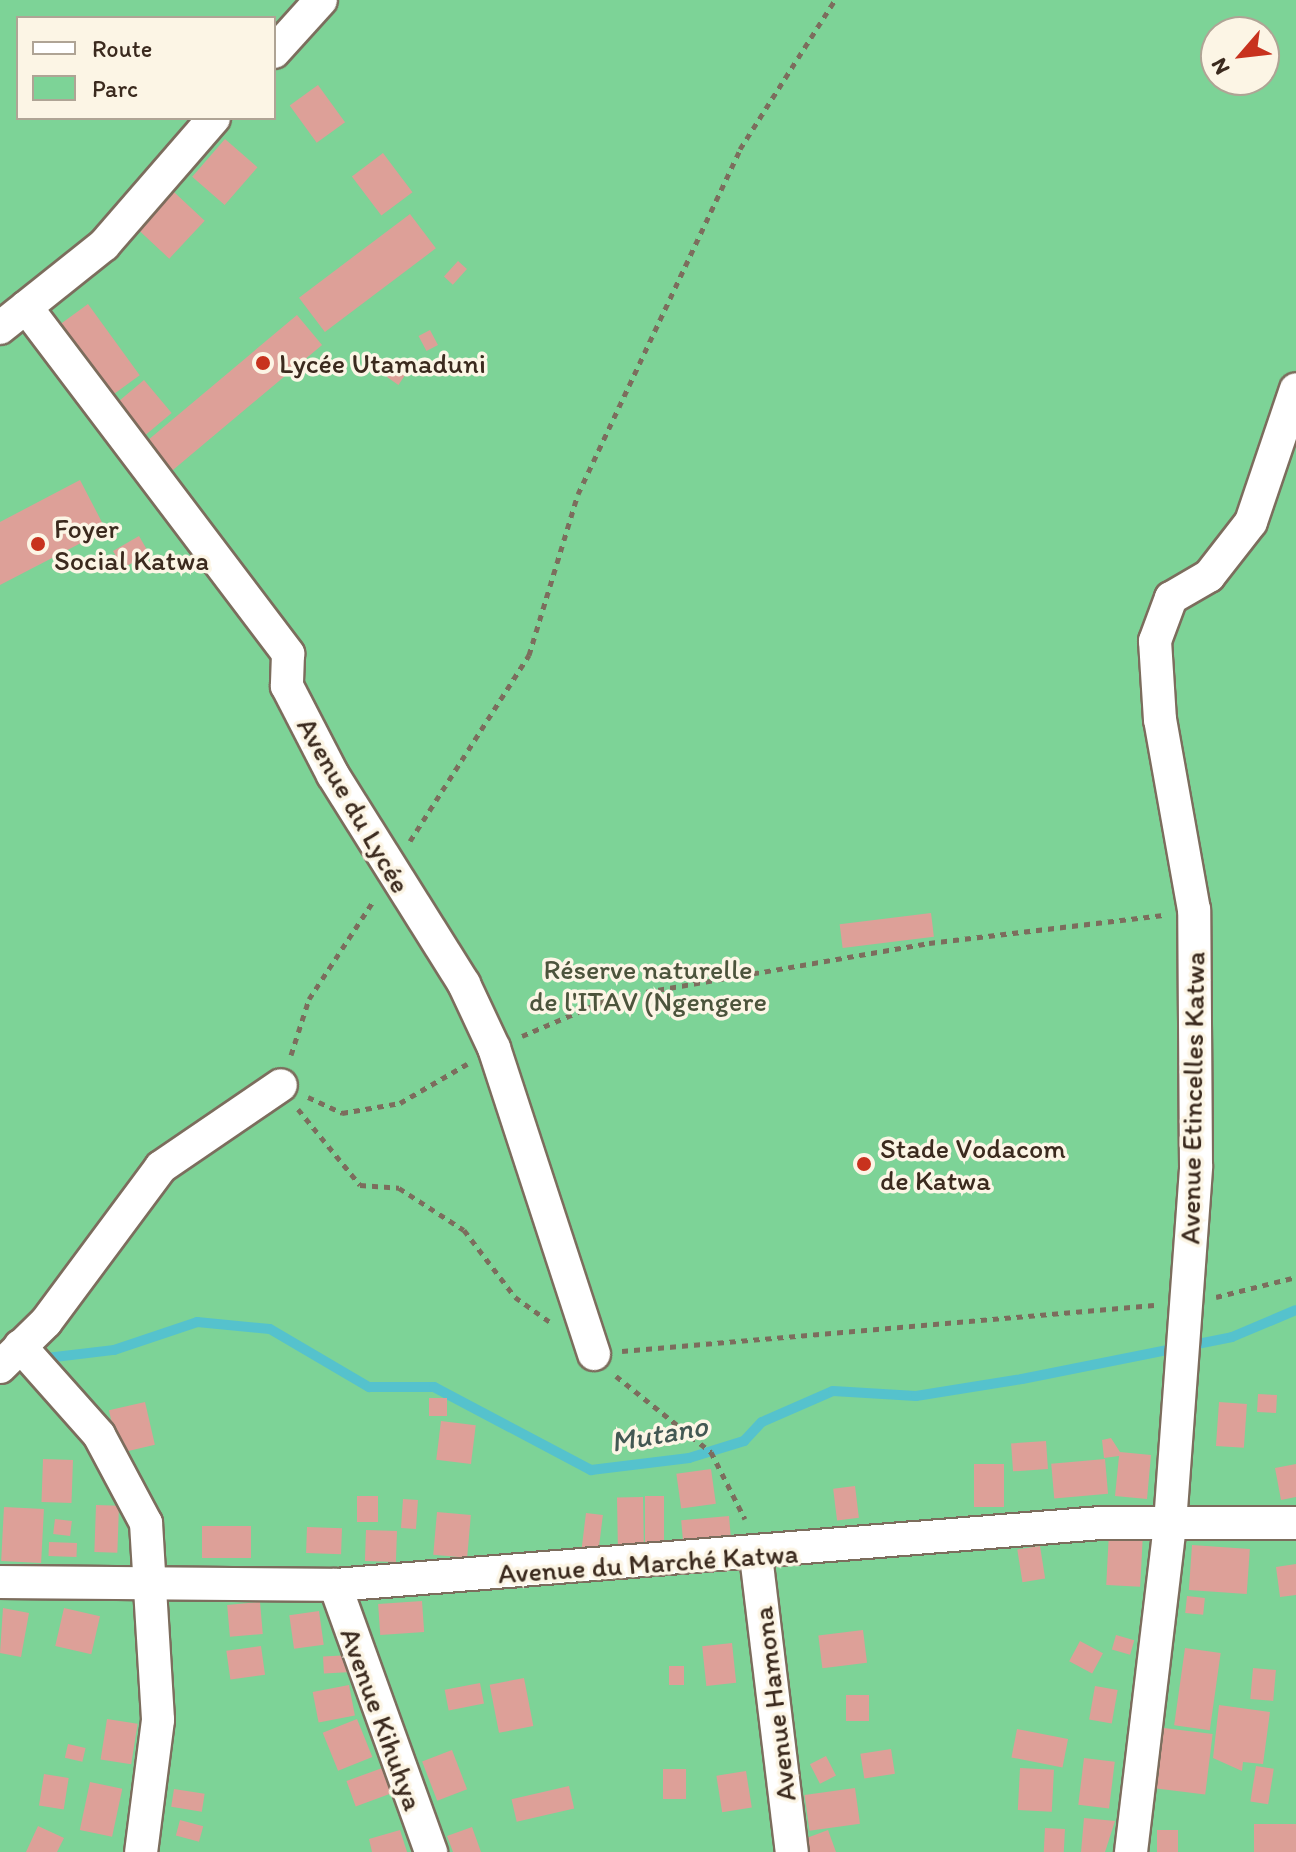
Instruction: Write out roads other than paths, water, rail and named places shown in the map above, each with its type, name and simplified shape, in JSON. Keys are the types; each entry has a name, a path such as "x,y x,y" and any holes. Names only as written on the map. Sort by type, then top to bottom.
{"street":[{"path":"276,50 321,0"},
{"path":"0,328 104,245 212,120"},
{"name":"Avenue du Lycée","path":"26,307 288,654 287,686 389,871 464,984 494,1048 594,1354"},
{"name":"Avenue Etincelles Katwa","path":"1131,1852 1170,1523 1196,1166 1194,910 1160,720 1155,641 1171,598 1209,576 1251,522 1296,389"},
{"path":"141,1852 158,1720 144,1584 146,1523 99,1435 10,1356 161,1167 281,1085"},
{"name":"Avenue du Marché Katwa","path":"0,1582 335,1585 756,1556 1100,1523 1296,1523"},
{"name":"Avenue Hamona","path":"756,1556 792,1852"},
{"name":"Avenue Kihuhya","path":"335,1585 431,1852"}],"waterway":[{"name":"Mutano","path":"38,1359 114,1350 197,1322 270,1329 369,1387 434,1387 591,1470 689,1458 744,1441 762,1422 833,1391 916,1396 1022,1379 1232,1337 1296,1310"}],"place":[{"name":"Lycée Utamaduni","path":"263,363"},
{"name":"Foyer Social Katwa","path":"38,544"},
{"name":"Stade Vodacom de Katwa","path":"864,1164"}],"park label":[{"name":"Réserve naturelle de l'ITAV (Ngengere","path":"648,985"}]}
